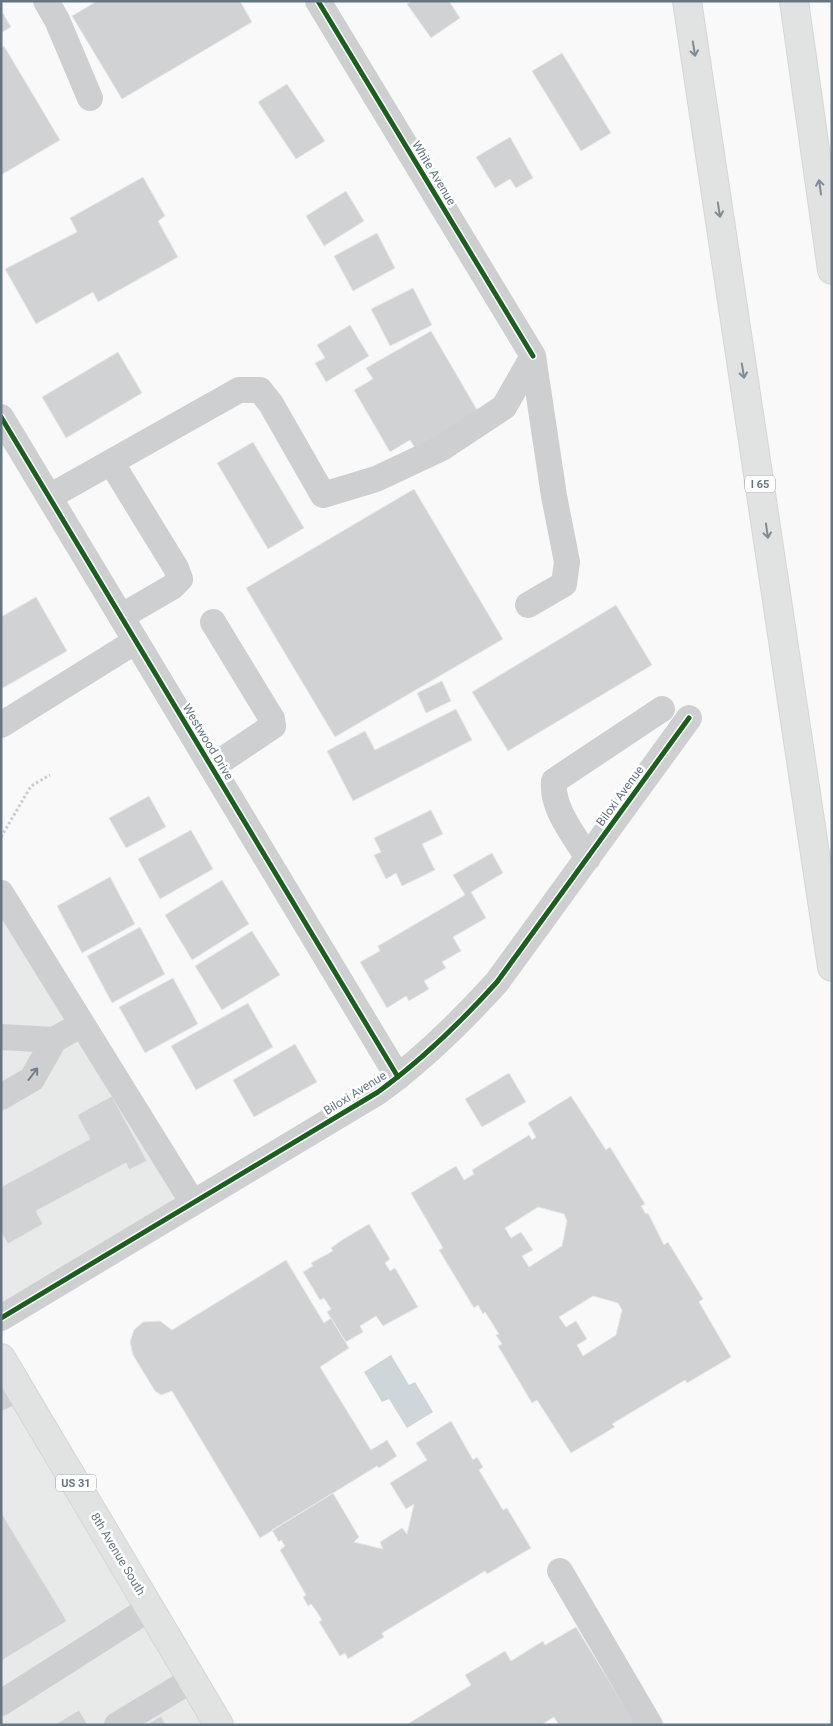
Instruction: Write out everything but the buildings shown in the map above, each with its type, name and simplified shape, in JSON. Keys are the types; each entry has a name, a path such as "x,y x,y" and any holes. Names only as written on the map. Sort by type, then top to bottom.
{"main road":[{"name":"I 65","path":"687,1 832,966"},
{"path":"794,1 832,270"},
{"name":"8th Avenue South","path":"1,1358 10,1393 150,1608 220,1725"}],"street":[{"path":"46,1 90,98"},
{"name":"White Avenue","path":"318,1 532,356"},
{"path":"49,497 239,390 260,390 271,404 323,495 376,479 442,448 489,417 504,407 532,356"},
{"path":"528,605 564,584 567,562 554,496 532,356"},
{"name":"Westwood Drive","path":"1,417 398,1078"},
{"path":"111,462 176,568 180,579 172,588 122,616"},
{"path":"212,767 273,726 272,719 213,622"},
{"path":"1,725 136,641"},
{"path":"588,858 559,809 553,790 554,781 662,709"},
{"name":"Biloxi Avenue","path":"1,1318 398,1078 461,1022 497,982 689,718"},
{"path":"1,892 193,1203"},
{"path":"1,1097 32,1079 54,1040 82,1024"},
{"path":"1,1037 54,1040"},
{"path":"560,1571 650,1725"},
{"path":"1,1702 150,1608"},
{"path":"126,1723 193,1679"}],"path":[{"path":"1,837 31,786 50,775"}],"shaded area":[{"path":"1,893 193,1203 1,1318"},
{"path":"391,1355 409,1385 415,1382 433,1412 407,1428 389,1399 382,1402 364,1372"},
{"path":"1,1358 219,1725 1,1725"}],"cycle path":[{"path":"318,1 533,356"},
{"path":"1,417 398,1077"},
{"path":"1,1318 378,1092 425,1054 497,982 689,718"}]}
